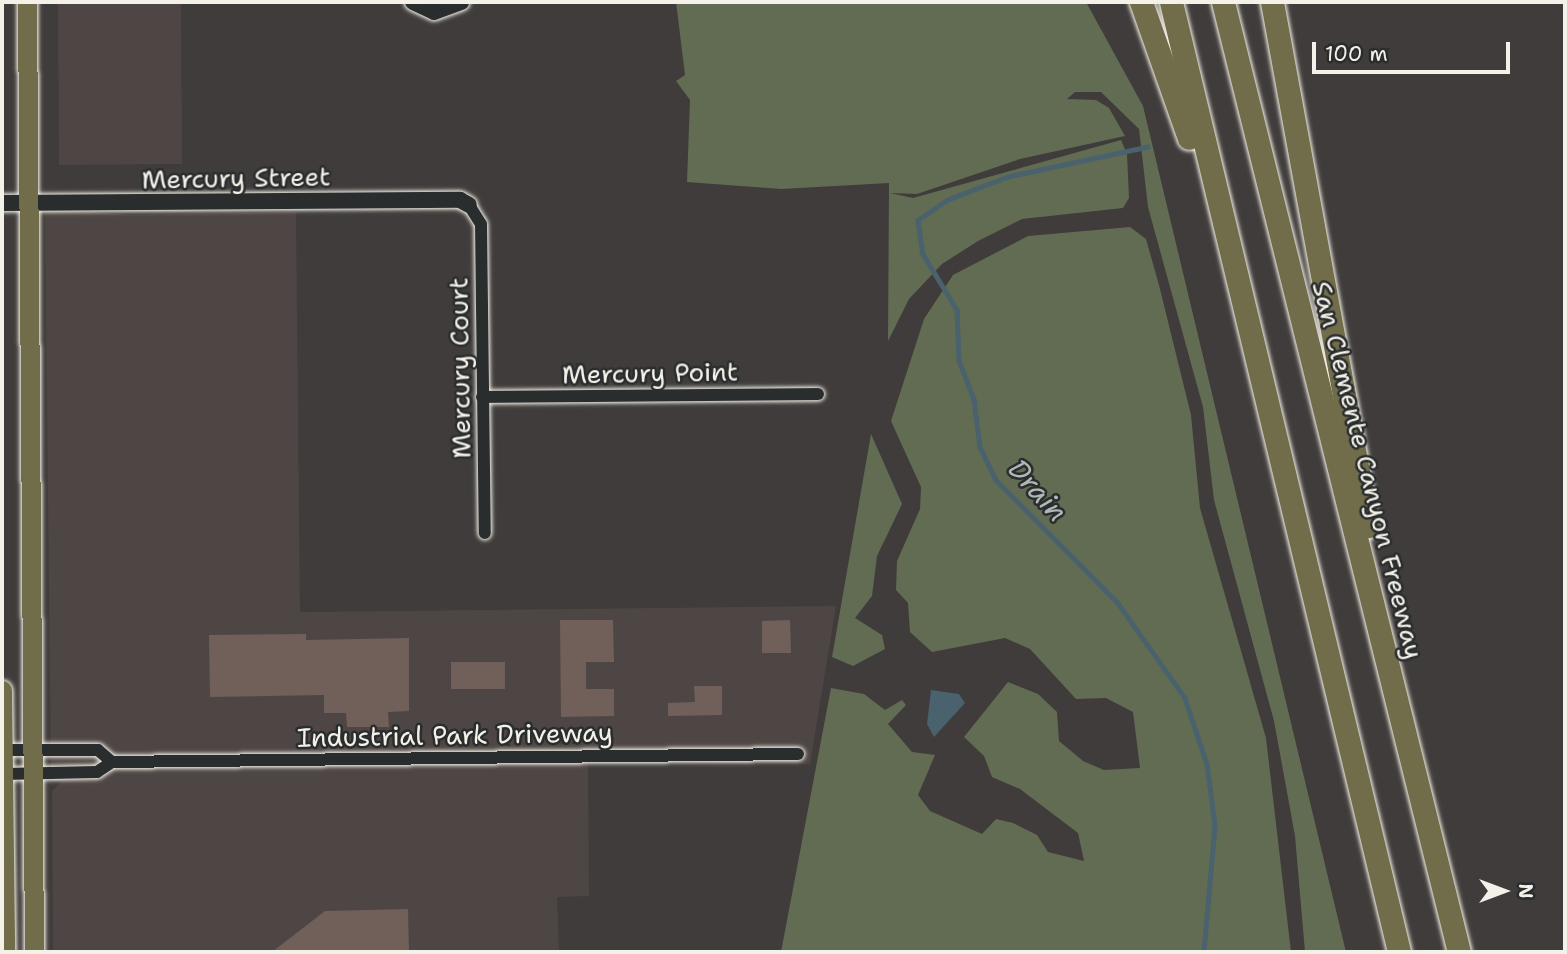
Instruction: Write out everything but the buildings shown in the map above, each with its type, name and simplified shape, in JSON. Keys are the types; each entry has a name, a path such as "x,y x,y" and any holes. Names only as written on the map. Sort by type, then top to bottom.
{"highway":[{"path":"1141,2 1217,205"},
{"path":"1171,2 1217,205 1399,952"},
{"name":"San Clemente Canyon Freeway","path":"1223,2 1459,952"},
{"path":"1272,2 1397,702"}],"main road":[{"path":"27,2 34,952"},
{"path":"2,690 5,952"}],"street":[{"path":"413,2 434,12 461,2"},
{"name":"Mercury Street","path":"2,203 460,200 469,205"},
{"name":"Mercury Court","path":"469,205 481,224 485,533"},
{"name":"Mercury Point","path":"482,397 818,394"},
{"name":"Industrial Park Driveway","path":"2,750 98,750 112,762"},
{"name":"Industrial Park Driveway","path":"3,774 97,772 112,762 798,754"}],"shaded area":[{"path":"58,2 181,2 182,164 59,165"},
{"path":"45,209 129,215 296,212 300,612 836,606 810,764 588,761 589,896 557,897 559,952 53,952 52,791 61,782 51,780"}],"green space":[{"path":"676,2 1086,2 1143,106 1346,952 1305,952 1295,836 1274,721 1214,500 1203,407 1148,207 1139,129 1101,92 1075,92 1067,99 1096,100 1109,108 1125,136 1020,159 917,194 890,193 913,198 1121,140 1127,154 1129,198 1123,208 1022,219 978,241 942,264 909,299 888,341 889,183 781,189 687,182 690,100 676,81 685,75"},
{"path":"1130,227 1146,239 1159,285 1191,415 1200,508 1266,738 1291,952 781,952 831,688 864,694 885,710 902,700 906,705 888,724 912,752 935,755 918,795 930,811 982,834 996,819 1013,823 1037,835 1048,852 1084,861 1078,833 1020,789 992,777 984,756 964,737 1008,682 1038,694 1057,712 1059,741 1083,761 1104,770 1140,768 1133,712 1106,698 1076,699 1030,649 1005,638 932,652 910,632 908,603 896,590 897,561 920,509 921,487 891,421 924,319 953,275 1028,236"},
{"path":"871,434 902,504 877,556 872,596 855,618 882,635 885,649 853,666 832,657"}],"water":[{"path":"931,690 959,694 965,703 934,737 927,724"}],"waterway":[{"name":"Drain","path":"1148,147 1008,177 948,200 918,220 923,254 957,310 959,360 974,399 980,447 996,480 1118,603 1185,698 1207,764 1215,826 1204,952"}]}
